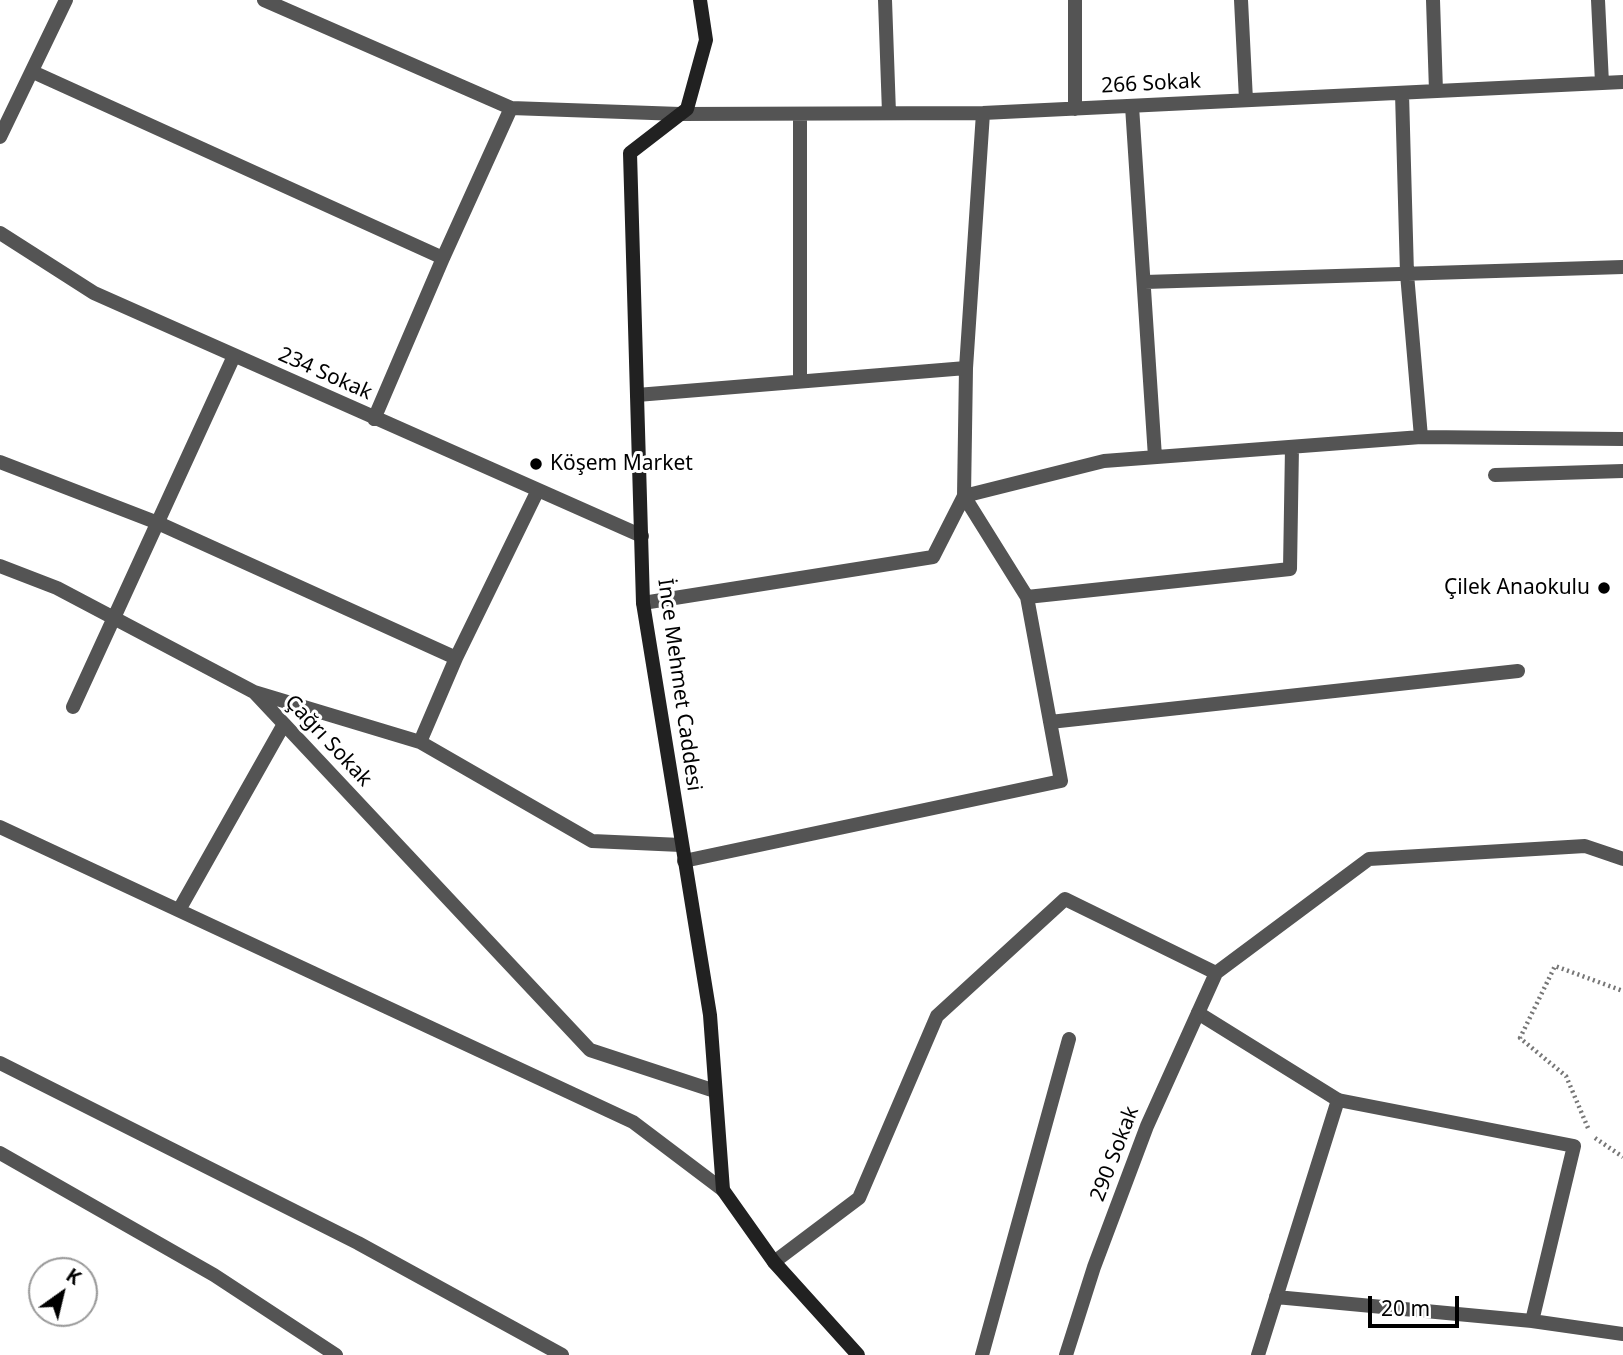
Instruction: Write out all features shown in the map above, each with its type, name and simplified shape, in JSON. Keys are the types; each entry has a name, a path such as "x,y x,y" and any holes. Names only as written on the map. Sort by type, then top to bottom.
{"street":[{"path":"0,137 66,0"},
{"path":"264,0 511,108 374,419"},
{"name":"İnce Mehmet Caddesi","path":"700,0 706,40 687,109 630,153 643,603 709,1015 723,1190"},
{"path":"885,0 889,113"},
{"path":"1075,0 1076,109"},
{"path":"1241,0 1246,100"},
{"path":"1433,0 1436,91"},
{"path":"1598,0 1601,83"},
{"path":"33,72 443,258"},
{"name":"266 Sokak","path":"511,108 680,114 983,113 1623,82"},
{"path":"1402,93 1408,274 1421,437"},
{"path":"1132,106 1154,457"},
{"path":"643,603 933,557 964,496 966,368 983,113"},
{"path":"800,114 800,381"},
{"name":"234 Sokak","path":"0,233 94,293 537,492 642,536"},
{"path":"1145,282 1623,267"},
{"path":"73,707 234,356"},
{"path":"637,395 966,368"},
{"path":"964,496 1104,461 1421,437 1623,439"},
{"path":"1027,597 1290,569 1292,447"},
{"path":"0,462 158,523 456,659"},
{"path":"1495,475 1623,471"},
{"path":"421,742 456,659 537,492"},
{"path":"684,861 1061,781 1027,597 964,496"},
{"path":"0,566 57,588 254,692"},
{"path":"1050,722 1518,671"},
{"name":"Çağrı Sokak","path":"254,692 421,742 592,841 681,845"},
{"name":"Çağrı Sokak","path":"254,692 590,1050 715,1091"},
{"path":"178,910 284,724"},
{"path":"0,827 633,1122 723,1190 774,1262 858,1355"},
{"path":"774,1262 859,1198 937,1016 1065,899 1216,973 1369,859 1585,846 1623,859"},
{"name":"290 Sokak","path":"1066,1355 1094,1267 1147,1126 1216,973"},
{"path":"1198,1013 1338,1100 1574,1146 1532,1321"},
{"path":"982,1355 1069,1039"},
{"path":"0,1063 358,1243 562,1355"},
{"path":"1258,1355 1338,1100"},
{"path":"0,1153 214,1275 336,1355"},
{"path":"1276,1297 1532,1321 1623,1334"}],"path":[{"path":"1623,991 1555,966 1520,1038 1566,1076 1592,1136 1623,1157"}],"place":[{"name":"Köşem Market","path":"536,464"},
{"name":"Çilek Anaokulu","path":"1604,588"}]}
